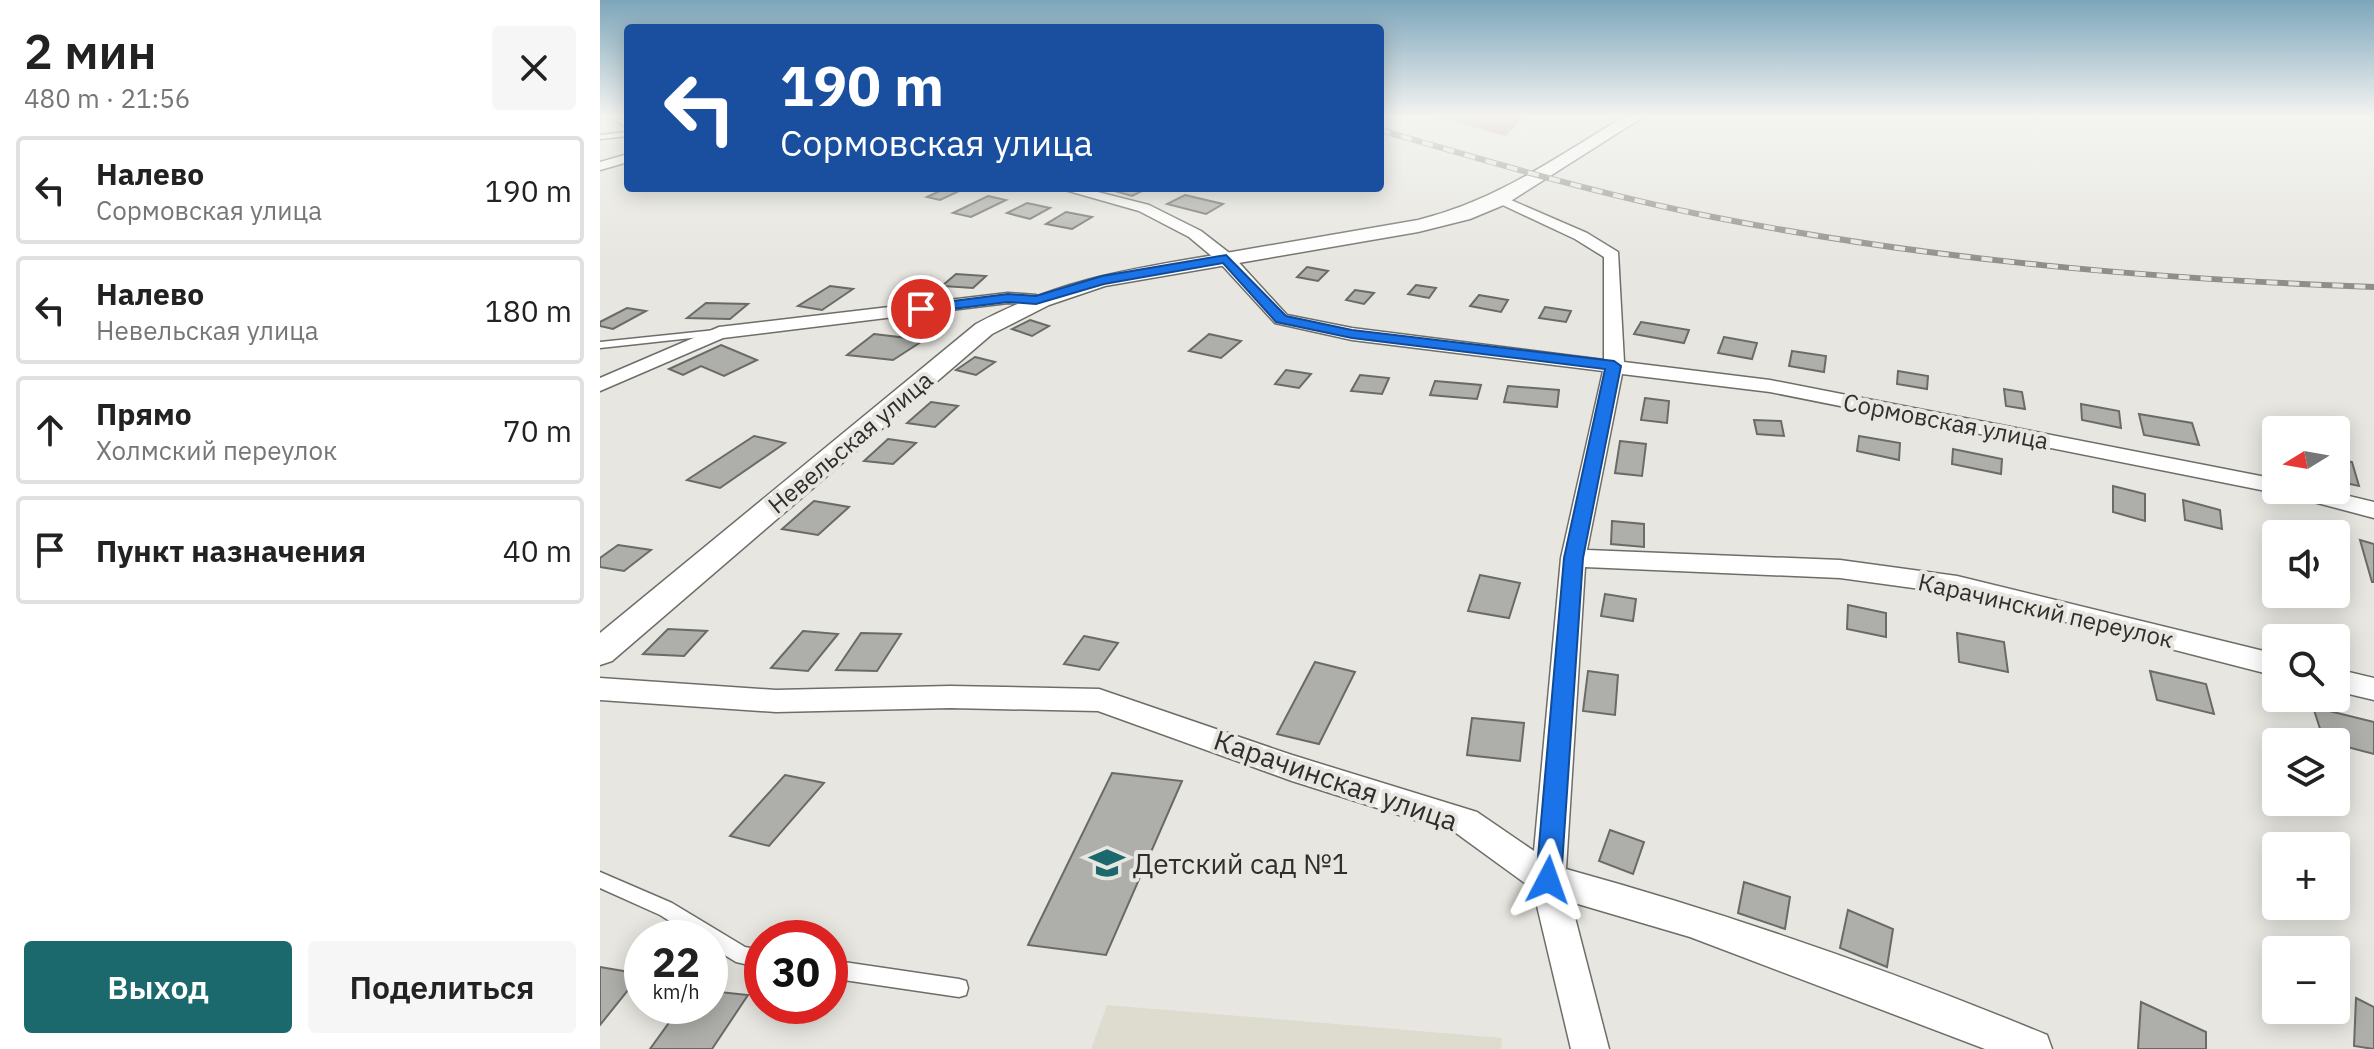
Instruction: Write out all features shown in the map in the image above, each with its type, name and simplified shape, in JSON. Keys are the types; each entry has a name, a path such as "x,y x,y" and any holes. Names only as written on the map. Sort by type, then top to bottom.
{"street":[{"name":"Невельская улица","path":"600,652 984,329 1036,300 1102,280 1418,226 1463,215 1499,200 1555,166"},
{"name":"Сормовская улица","path":"1081,192 1144,208 1195,234 1226,259 1281,319 1352,334 1770,386 2262,483"},
{"path":"1499,200 1581,236 1612,255 1614,366 1573,558 1548,880 1590,1049"},
{"path":"600,385 719,333 1008,298 1036,300"},
{"path":"2350,504 2374,510"},
{"name":"Карачинский переулок","path":"1573,558 1840,569 1957,585 2262,661"},
{"path":"2350,683 2374,689"},
{"name":"Карачинская улица","path":"600,689 776,701 950,697 1099,700 1292,768 1466,822 1548,880 1690,920 1895,994 2033,1049"}],"lane":[{"path":"600,345 719,333"},
{"path":"600,880 666,909 744,956"},
{"path":"848,972 959,988"}],"shaded area":[{"path":"1107,1005 1502,1038 1501,1049 1091,1049"}],"building":[{"path":"938,192 957,192 940,200 927,197"},
{"path":"1118,192 1140,192 1132,196"},
{"path":"1185,195 1223,204 1206,214 1167,204"},
{"path":"988,196 1006,200 971,217 953,213"},
{"path":"1027,203 1050,208 1030,219 1007,213"},
{"path":"1066,212 1092,217 1072,229 1046,224"},
{"path":"1307,267 1328,271 1318,281 1297,277"},
{"path":"956,274 986,276 973,288 942,286"},
{"path":"1416,285 1436,288 1429,298 1408,294"},
{"path":"830,286 853,289 822,310 798,306"},
{"path":"1355,290 1374,293 1364,304 1346,300"},
{"path":"1479,295 1508,300 1501,312 1470,306"},
{"path":"706,303 748,304 730,319 687,318"},
{"path":"1545,307 1571,311 1566,322 1539,318"},
{"path":"627,308 646,311 613,329 600,326 600,322"},
{"path":"1030,320 1049,326 1032,336 1012,329"},
{"path":"1641,322 1689,330 1684,343 1634,334"},
{"path":"874,334 924,340 893,360 847,355"},
{"path":"1209,334 1241,341 1221,358 1189,351"},
{"path":"1724,337 1757,343 1752,359 1718,353"},
{"path":"721,345 757,360 724,376 701,366 683,375 669,369"},
{"path":"1792,351 1826,356 1824,372 1789,366"},
{"path":"975,357 995,362 976,375 956,370"},
{"path":"1286,370 1311,374 1299,388 1275,384"},
{"path":"1898,371 1928,376 1927,389 1897,384"},
{"path":"1360,375 1389,378 1382,394 1351,391"},
{"path":"1435,381 1481,385 1477,399 1430,395"},
{"path":"1508,386 1559,390 1557,407 1504,402"},
{"path":"2004,389 2022,392 2025,409 2006,406"},
{"path":"1645,398 1669,401 1667,423 1641,420"},
{"path":"931,402 958,406 935,427 907,423"},
{"path":"2081,404 2119,411 2121,428 2082,420"},
{"path":"2139,414 2192,423 2199,445 2144,435"},
{"path":"1754,420 1781,421 1784,436 1757,434"},
{"path":"754,436 785,443 720,488 687,480"},
{"path":"1859,436 1900,443 1899,460 1857,451"},
{"path":"888,439 916,443 893,464 864,461"},
{"path":"1620,441 1646,444 1642,476 1615,473"},
{"path":"1953,449 2002,459 2001,474 1952,464"},
{"path":"2350,462 2352,462 2359,486 2350,484"},
{"path":"2113,486 2145,494 2145,521 2113,512"},
{"path":"2183,500 2220,510 2222,529 2185,520"},
{"path":"814,501 849,507 818,535 782,529"},
{"path":"1612,521 1644,524 1644,547 1611,544"},
{"path":"2360,540 2374,544 2374,582 2372,582"},
{"path":"618,545 651,550 624,571 600,567 600,558"},
{"path":"1480,575 1520,583 1509,618 1468,611"},
{"path":"1605,594 1636,599 1633,621 1601,616"},
{"path":"1848,605 1886,613 1886,637 1847,629"},
{"path":"668,629 707,631 684,656 643,654"},
{"path":"803,631 838,634 808,671 771,668"},
{"path":"861,633 901,634 877,671 836,670"},
{"path":"1957,633 2004,642 2008,672 1959,662"},
{"path":"1084,636 1118,643 1099,670 1064,664"},
{"path":"1315,662 1355,672 1319,744 1277,734"},
{"path":"1588,671 1618,675 1615,715 1583,711"},
{"path":"2150,671 2206,684 2214,714 2157,700"},
{"path":"2315,712 2333,712 2374,722 2374,754 2350,748 2350,728 2320,728"},
{"path":"1472,718 1524,723 1520,761 1467,755"},
{"name":"Детский сад №1","path":"1112,773 1182,781 1106,955 1028,945"},
{"path":"785,775 824,783 769,846 730,836"},
{"path":"1610,830 1644,842 1633,874 1599,861"},
{"path":"1744,882 1790,897 1785,929 1738,913"},
{"path":"1848,910 1893,929 1887,967 1840,948"},
{"path":"600,967 624,971 624,995 600,1025"},
{"path":"728,993 744,995 744,1001 712,1049 650,1049 668,1024 728,1024"},
{"path":"2356,998 2374,1007 2374,1049 2354,1046"},
{"path":"2141,1002 2206,1032 2206,1049 2138,1049"}],"railway":[{"path":"1507,166 1629,199 1713,217 1877,245 2125,273 2374,287"}],"place":[{"name":"Детский сад №1","path":"1107,863"}],"route":[{"path":"921,309 1008,298 1036,300 1102,280 1226,259 1281,319 1352,334 1614,366 1573,558 1548,880"}]}
